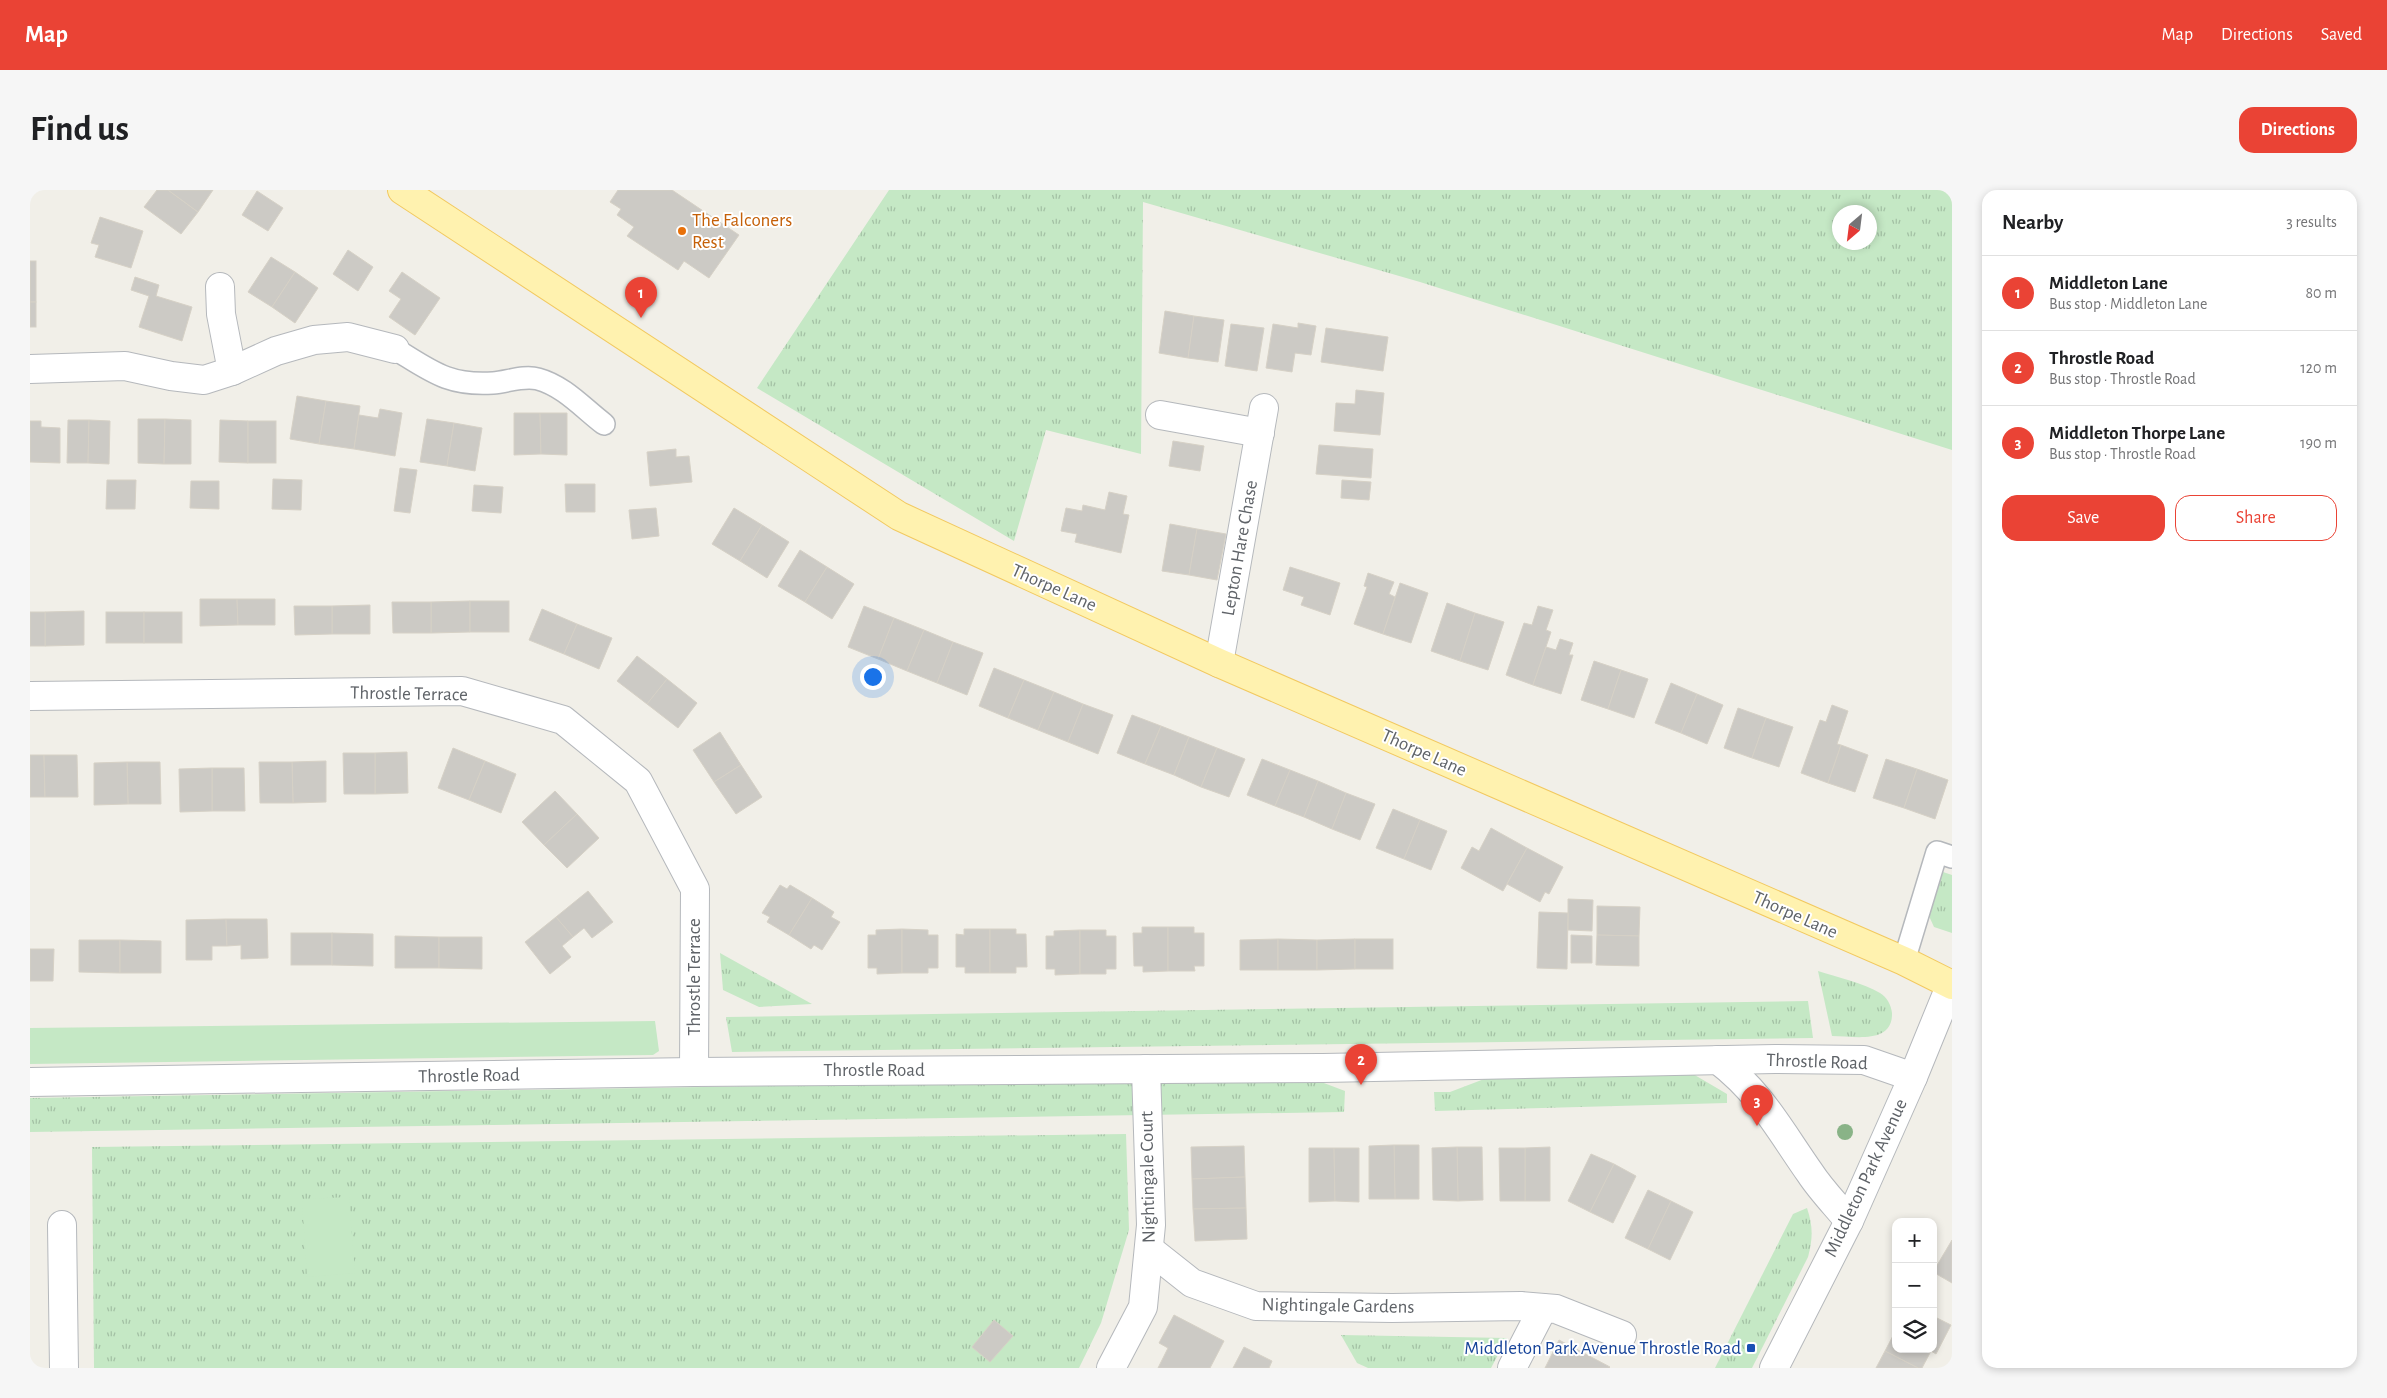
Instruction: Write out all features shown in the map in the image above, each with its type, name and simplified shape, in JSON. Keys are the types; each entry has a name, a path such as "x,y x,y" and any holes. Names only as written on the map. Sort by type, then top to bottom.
{"main road":[{"name":"Thorpe Lane","path":"402,190 899,516 1219,663 1904,961 1951,985"}],"street":[{"path":"220,287 220,314 232,372"},
{"path":"30,369 126,366 171,376 204,380 232,372 276,351 314,340 348,337 395,349"},
{"name":"Lepton Hare Chase","path":"1160,415 1262,420 1219,663"},
{"name":"Throstle Terrace","path":"30,696 462,691 563,720 638,781 695,889 694,1072"},
{"name":"Middleton Park Avenue","path":"1774,1368 1849,1221 1913,1077 1951,985"},
{"name":"Throstle Road","path":"30,1082 694,1072 1146,1069 1718,1060 1864,1060 1913,1077"},
{"name":"Throstle Road","path":"1718,1060 1737,1075 1760,1099 1811,1175 1849,1221"},
{"name":"Nightingale Court","path":"1111,1368 1143,1307 1151,1225 1146,1069"},
{"path":"62,1225 64,1368"},
{"name":"Nightingale Gardens","path":"1149,1249 1192,1283 1256,1306 1392,1308 1520,1306 1556,1309 1622,1335"},
{"path":"1512,1368 1543,1308"}],"lane":[{"path":"395,349 447,380 484,383 530,378 546,382 569,395 604,424"},
{"path":"1904,961 1937,852 1952,857"}],"green space":[{"path":"889,190 1952,190 1952,450 1420,282 1143,202 1141,454 1046,430 1014,541 757,388"},
{"path":"1943,872 1952,875 1952,933 1934,927 1929,916"},
{"path":"720,953 812,1004 759,1007 723,990"},
{"path":"1818,971 1858,983 1873,989 1885,997 1892,1013 1891,1023 1886,1030 1870,1036 1832,1036"},
{"path":"1808,1001 1813,1038 732,1052 726,1017"},
{"path":"655,1021 659,1051 653,1055 30,1064 30,1028"},
{"path":"1500,1073 1693,1074 1727,1094 1727,1103 1435,1111 1434,1092 1450,1092"},
{"path":"1308,1077 1345,1091 1344,1112 30,1132 30,1098"},
{"path":"1126,1134 1129,1230 1101,1323 1079,1368 94,1368 92,1147"},
{"path":"349,1197 355,1273 307,1277 302,1199"},
{"path":"1807,1208 1812,1232 1808,1257 1752,1368 1715,1368 1793,1214"},
{"path":"1341,1335 1507,1338 1491,1368 1368,1368 1357,1363"}],"building":[{"path":"157,190 168,190 198,212 181,234 144,207"},
{"path":"168,190 213,190 198,212"},
{"name":"The Falconers Rest","path":"618,190 672,190 739,235 709,278 684,261 678,270 627,236 634,227 617,215 621,209 610,202"},
{"path":"257,191 283,208 268,231 242,215"},
{"path":"100,217 143,231 131,268 95,257 99,245 91,243"},
{"path":"348,250 373,267 358,291 333,274"},
{"path":"271,257 295,272 272,307 248,292"},
{"path":"30,261 36,261 36,302 30,302"},
{"path":"295,272 318,288 295,323 272,307"},
{"path":"402,272 440,298 415,335 389,317 401,299 389,291"},
{"path":"135,277 159,285 156,296 192,307 182,341 139,327 149,296 131,290"},
{"path":"30,302 36,302 36,327 30,327"},
{"path":"1165,311 1194,316 1188,358 1159,353"},
{"path":"1194,316 1224,320 1218,362 1188,358"},
{"path":"1298,323 1316,326 1311,355 1295,353 1292,372 1266,368 1273,324 1298,328"},
{"path":"1231,324 1264,328 1257,371 1225,366"},
{"path":"1326,328 1388,337 1383,371 1321,362"},
{"path":"1356,390 1384,393 1380,435 1334,431 1336,403 1355,404"},
{"path":"297,396 326,401 319,444 290,439"},
{"path":"326,401 360,406 354,449 319,444"},
{"path":"380,409 402,413 395,456 354,449 359,415 378,418"},
{"path":"514,413 540,413 541,454 514,455"},
{"path":"540,413 567,413 567,455 541,454"},
{"path":"138,419 165,419 164,464 138,463"},
{"path":"165,419 191,420 191,464 164,464"},
{"path":"427,419 454,423 447,466 420,462"},
{"path":"68,420 89,420 88,463 67,463"},
{"path":"89,420 110,421 109,464 88,463"},
{"path":"220,420 248,421 248,463 219,462"},
{"path":"30,421 41,421 41,427 60,428 60,463 30,462"},
{"path":"248,421 276,421 276,463 248,463"},
{"path":"454,423 482,428 475,471 447,466"},
{"path":"1173,441 1204,446 1200,471 1169,466"},
{"path":"1319,445 1373,449 1371,478 1316,474"},
{"path":"676,449 676,457 689,456 692,482 650,486 647,452"},
{"path":"400,468 417,470 410,513 394,511"},
{"path":"273,479 302,480 301,510 272,509"},
{"path":"107,480 136,480 135,509 106,509"},
{"path":"1342,480 1371,482 1369,500 1341,498"},
{"path":"191,481 219,481 219,509 190,508"},
{"path":"565,484 595,484 595,512 566,512"},
{"path":"474,485 503,487 501,513 472,511"},
{"path":"1109,492 1127,496 1123,514 1129,515 1121,553 1075,542 1077,534 1061,531 1066,508 1082,511 1083,505 1105,510"},
{"path":"656,508 659,536 632,539 629,510"},
{"path":"734,508 762,525 740,561 712,544"},
{"path":"1170,524 1197,529 1189,575 1162,571"},
{"path":"762,525 789,542 767,578 740,561"},
{"path":"1197,529 1226,534 1217,580 1189,575"},
{"path":"800,550 827,567 805,602 778,586"},
{"path":"827,567 854,584 832,619 805,602"},
{"path":"1290,567 1340,583 1330,615 1301,605 1304,597 1283,590"},
{"path":"1368,573 1394,582 1389,594 1395,597 1383,634 1354,624 1367,587 1364,586"},
{"path":"1400,583 1428,593 1411,643 1383,634"},
{"path":"200,599 237,599 238,625 200,626"},
{"path":"237,599 275,599 275,625 238,625"},
{"path":"470,601 470,632 431,633 431,602"},
{"path":"470,601 509,601 509,632 470,632"},
{"path":"392,602 431,602 431,633 393,633"},
{"path":"1447,603 1475,613 1460,661 1431,651"},
{"path":"370,605 370,634 332,634 332,606"},
{"path":"294,606 332,606 332,634 295,635"},
{"path":"864,606 894,618 878,659 848,647"},
{"path":"1538,606 1553,610 1546,630 1551,632 1533,685 1506,675 1524,623 1532,625"},
{"path":"542,609 577,624 564,654 529,640"},
{"path":"84,611 84,645 45,646 45,612"},
{"path":"30,612 45,612 45,646 30,646"},
{"path":"106,612 144,612 144,643 106,643"},
{"path":"144,612 182,612 182,643 144,643"},
{"path":"1475,613 1504,622 1488,670 1460,661"},
{"path":"894,618 924,630 907,671 878,659"},
{"path":"577,624 612,638 599,669 564,654"},
{"path":"924,630 953,642 937,683 907,671"},
{"path":"1560,639 1573,643 1569,655 1573,655 1561,694 1533,685 1546,647 1556,650"},
{"path":"953,642 983,653 967,695 937,683"},
{"path":"637,656 667,679 647,704 617,681"},
{"path":"1594,661 1621,670 1608,709 1581,700"},
{"path":"994,668 1024,680 1008,718 979,706"},
{"path":"1621,670 1648,679 1634,718 1608,709"},
{"path":"667,679 697,703 678,728 647,704"},
{"path":"1024,680 1054,692 1038,730 1008,718"},
{"path":"1671,683 1697,694 1681,733 1655,723"},
{"path":"1054,692 1083,704 1068,742 1038,730"},
{"path":"1697,694 1723,705 1707,744 1681,733"},
{"path":"1083,704 1113,715 1098,754 1068,742"},
{"path":"1832,705 1848,711 1837,744 1841,745 1828,783 1801,773 1820,720 1826,722"},
{"path":"1738,708 1766,718 1752,758 1724,748"},
{"path":"1132,715 1161,726 1145,764 1117,753"},
{"path":"1766,718 1793,727 1779,767 1752,758"},
{"path":"1161,726 1189,737 1174,775 1145,764"},
{"path":"720,732 741,765 714,782 693,750"},
{"path":"1189,737 1217,748 1201,787 1174,775"},
{"path":"1841,745 1868,755 1855,792 1828,783"},
{"path":"453,748 485,761 469,800 438,788"},
{"path":"1217,748 1245,759 1229,797 1201,787"},
{"path":"407,752 408,793 375,794 375,753"},
{"path":"343,753 375,753 375,794 344,794"},
{"path":"30,755 44,755 45,797 30,797"},
{"path":"44,755 77,755 78,797 45,797"},
{"path":"1262,759 1290,770 1275,806 1247,795"},
{"path":"1886,759 1917,769 1904,808 1873,798"},
{"path":"326,761 326,802 293,803 292,762"},
{"path":"485,761 516,774 501,813 469,800"},
{"path":"127,762 160,762 161,804 128,804"},
{"path":"127,762 128,804 94,805 94,763"},
{"path":"259,762 292,762 293,803 260,803"},
{"path":"741,765 762,797 736,814 714,782"},
{"path":"212,768 244,768 245,811 212,811"},
{"path":"212,768 212,811 180,812 179,769"},
{"path":"1917,769 1948,780 1935,819 1904,808"},
{"path":"1290,770 1318,781 1304,817 1275,806"},
{"path":"1318,781 1346,793 1332,829 1304,817"},
{"path":"555,791 577,814 544,845 522,822"},
{"path":"1346,793 1375,804 1360,840 1332,829"},
{"path":"1393,809 1420,820 1404,859 1376,848"},
{"path":"577,814 599,838 567,868 544,845"},
{"path":"1420,820 1447,831 1431,870 1404,859"},
{"path":"1491,828 1527,848 1503,891 1461,868 1472,847 1479,851"},
{"path":"1527,848 1563,867 1549,894 1545,892 1540,902 1507,884"},
{"path":"780,885 787,889 790,885 812,898 789,935 767,922 770,917 762,913"},
{"path":"588,891 613,922 592,938 584,928 573,937 556,917"},
{"path":"812,898 834,912 831,917 840,922 822,950 814,945 811,949 789,935"},
{"path":"1568,899 1593,900 1592,931 1568,930"},
{"path":"1597,906 1640,907 1639,936 1597,935"},
{"path":"1539,912 1568,913 1567,969 1537,968"},
{"path":"556,917 573,937 562,946 571,957 550,974 525,942"},
{"path":"226,919 227,946 212,946 212,960 186,960 186,920"},
{"path":"226,919 267,919 268,958 241,959 241,945 227,946"},
{"path":"1142,927 1168,927 1168,971 1143,972 1143,966 1134,966 1133,933 1142,933"},
{"path":"1168,927 1194,927 1194,933 1204,933 1204,966 1194,966 1195,971 1168,971"},
{"path":"902,929 902,973 877,974 877,968 868,968 868,935 876,935 876,930"},
{"path":"902,929 928,930 928,935 938,935 938,968 928,968 928,973 902,973"},
{"path":"964,929 990,929 990,973 965,973 965,967 956,967 956,934 964,935"},
{"path":"990,929 1016,929 1016,934 1026,934 1027,967 1016,967 1016,973 990,973"},
{"path":"1080,930 1080,974 1055,975 1055,969 1046,969 1046,936 1054,936 1054,931"},
{"path":"1080,930 1106,930 1106,936 1116,936 1116,969 1106,969 1106,974 1080,974"},
{"path":"291,933 332,933 332,965 291,965"},
{"path":"332,933 373,934 373,966 332,965"},
{"path":"1571,935 1592,936 1592,963 1571,963"},
{"path":"1597,935 1639,936 1639,966 1596,965"},
{"path":"395,936 439,937 439,968 395,968"},
{"path":"439,937 482,937 482,969 439,968"},
{"path":"1278,939 1278,970 1240,970 1240,940"},
{"path":"1278,939 1317,940 1317,970 1278,970"},
{"path":"1355,939 1355,969 1317,970 1317,940"},
{"path":"1355,939 1393,939 1393,969 1355,969"},
{"path":"79,940 120,940 120,973 79,972"},
{"path":"120,940 161,941 161,973 120,973"},
{"path":"30,949 54,949 53,981 30,981"},
{"path":"1394,1145 1419,1145 1419,1199 1395,1199"},
{"path":"1394,1145 1395,1199 1369,1199 1369,1146"},
{"path":"1244,1146 1245,1177 1192,1179 1191,1147"},
{"path":"1457,1147 1482,1147 1483,1200 1458,1201"},
{"path":"1457,1147 1458,1201 1433,1200 1432,1148"},
{"path":"1550,1147 1550,1201 1525,1201 1525,1148"},
{"path":"1309,1148 1334,1148 1335,1201 1309,1202"},
{"path":"1334,1148 1359,1148 1359,1202 1335,1201"},
{"path":"1499,1148 1525,1148 1525,1201 1500,1201"},
{"path":"1591,1154 1614,1164 1590,1212 1568,1201"},
{"path":"1614,1164 1636,1176 1613,1223 1590,1212"},
{"path":"1245,1177 1246,1208 1193,1209 1192,1179"},
{"path":"1648,1190 1671,1201 1648,1249 1625,1238"},
{"path":"1671,1201 1693,1212 1670,1260 1648,1249"},
{"path":"1246,1208 1247,1239 1195,1241 1193,1209"},
{"path":"1952,1240 1952,1283 1937,1274 1937,1265"},
{"path":"1174,1315 1224,1341 1210,1368 1158,1368 1168,1348 1159,1343"},
{"path":"1937,1318 1951,1325 1937,1352"},
{"path":"994,1320 1013,1336 990,1362 972,1347"},
{"path":"1892,1338 1892,1353 1930,1353 1922,1368 1918,1368 1885,1351"},
{"path":"1559,1340 1610,1367 1545,1368"},
{"path":"1244,1347 1272,1361 1269,1368 1233,1368"},
{"path":"1885,1351 1918,1368 1876,1368"}],"place":[{"name":"The Falconers Rest","path":"682,231"},
{"name":"Middleton Lane","path":"641,318"},
{"name":"Throstle Road","path":"1361,1085"},
{"name":"Middleton Thorpe Lane","path":"1757,1126"},
{"name":"Middleton Park Avenue Throstle Road","path":"1751,1348"}]}
